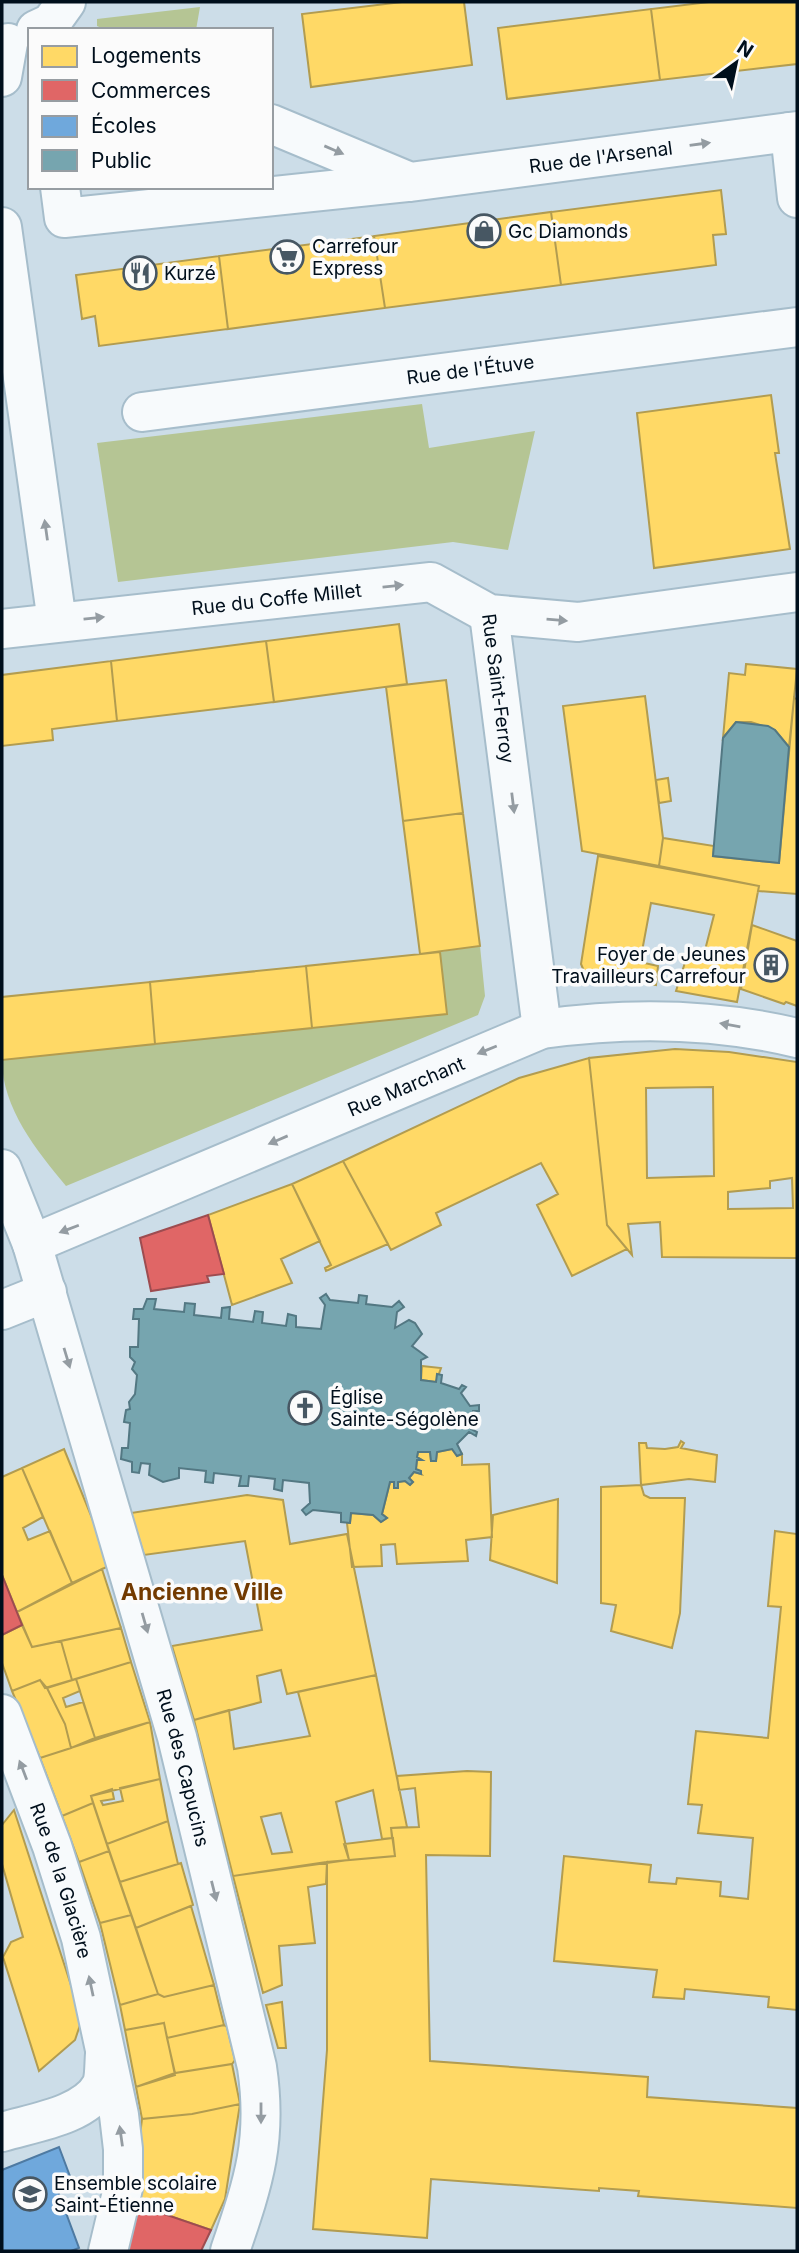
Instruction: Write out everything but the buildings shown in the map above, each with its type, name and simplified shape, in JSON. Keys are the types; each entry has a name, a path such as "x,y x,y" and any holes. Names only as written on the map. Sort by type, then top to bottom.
{"street":[{"path":"273,125 410,182"},
{"path":"793,131 797,198"},
{"name":"Rue de l'Arsenal","path":"60,189 64,219 410,182 793,131"},
{"path":"2,227 57,622"},
{"name":"Rue de l'Étuve","path":"142,412 797,327"},
{"name":"Rue du Coffe Millet","path":"2,629 431,582 489,614"},
{"name":"Rue Saint-Ferroy","path":"542,1029 489,614 578,622 797,592"},
{"name":"Rue Marchant","path":"32,1244 542,1029 581,1023 708,1021 797,1038"},
{"name":"Rue des Capucins","path":"2,1169 32,1244 177,1737 257,2067 262,2110 259,2157 230,2251"},
{"path":"2,1310 47,1293"},
{"name":"Rue de la Glacière","path":"2,1714 52,1846 81,1938 105,2053 123,2149 123,2188 108,2251"},
{"path":"2,2132 91,2100 102,2084 105,2053"}],"green space":[{"path":"200,7 196,28 102,28 97,26 97,19"},
{"path":"422,404 429,448 535,431 508,550 453,542 118,582 97,443"},
{"path":"480,946 485,996 478,1015 66,1186 23,1128 8,1095 2,1060 446,1014 440,952"}],"place":[{"name":"Gc Diamonds","path":"484,231"},
{"name":"Carrefour Express","path":"287,257"},
{"name":"Kurzé","path":"140,273"},
{"name":"Foyer de Jeunes Travailleurs Carrefour","path":"771,965"},
{"name":"Église Sainte-Ségolène","path":"305,1408"},
{"name":"Ensemble scolaire Saint-Étienne","path":"30,2194"}],"district":[{"name":"Ancienne Ville","path":"202,1592"}]}
